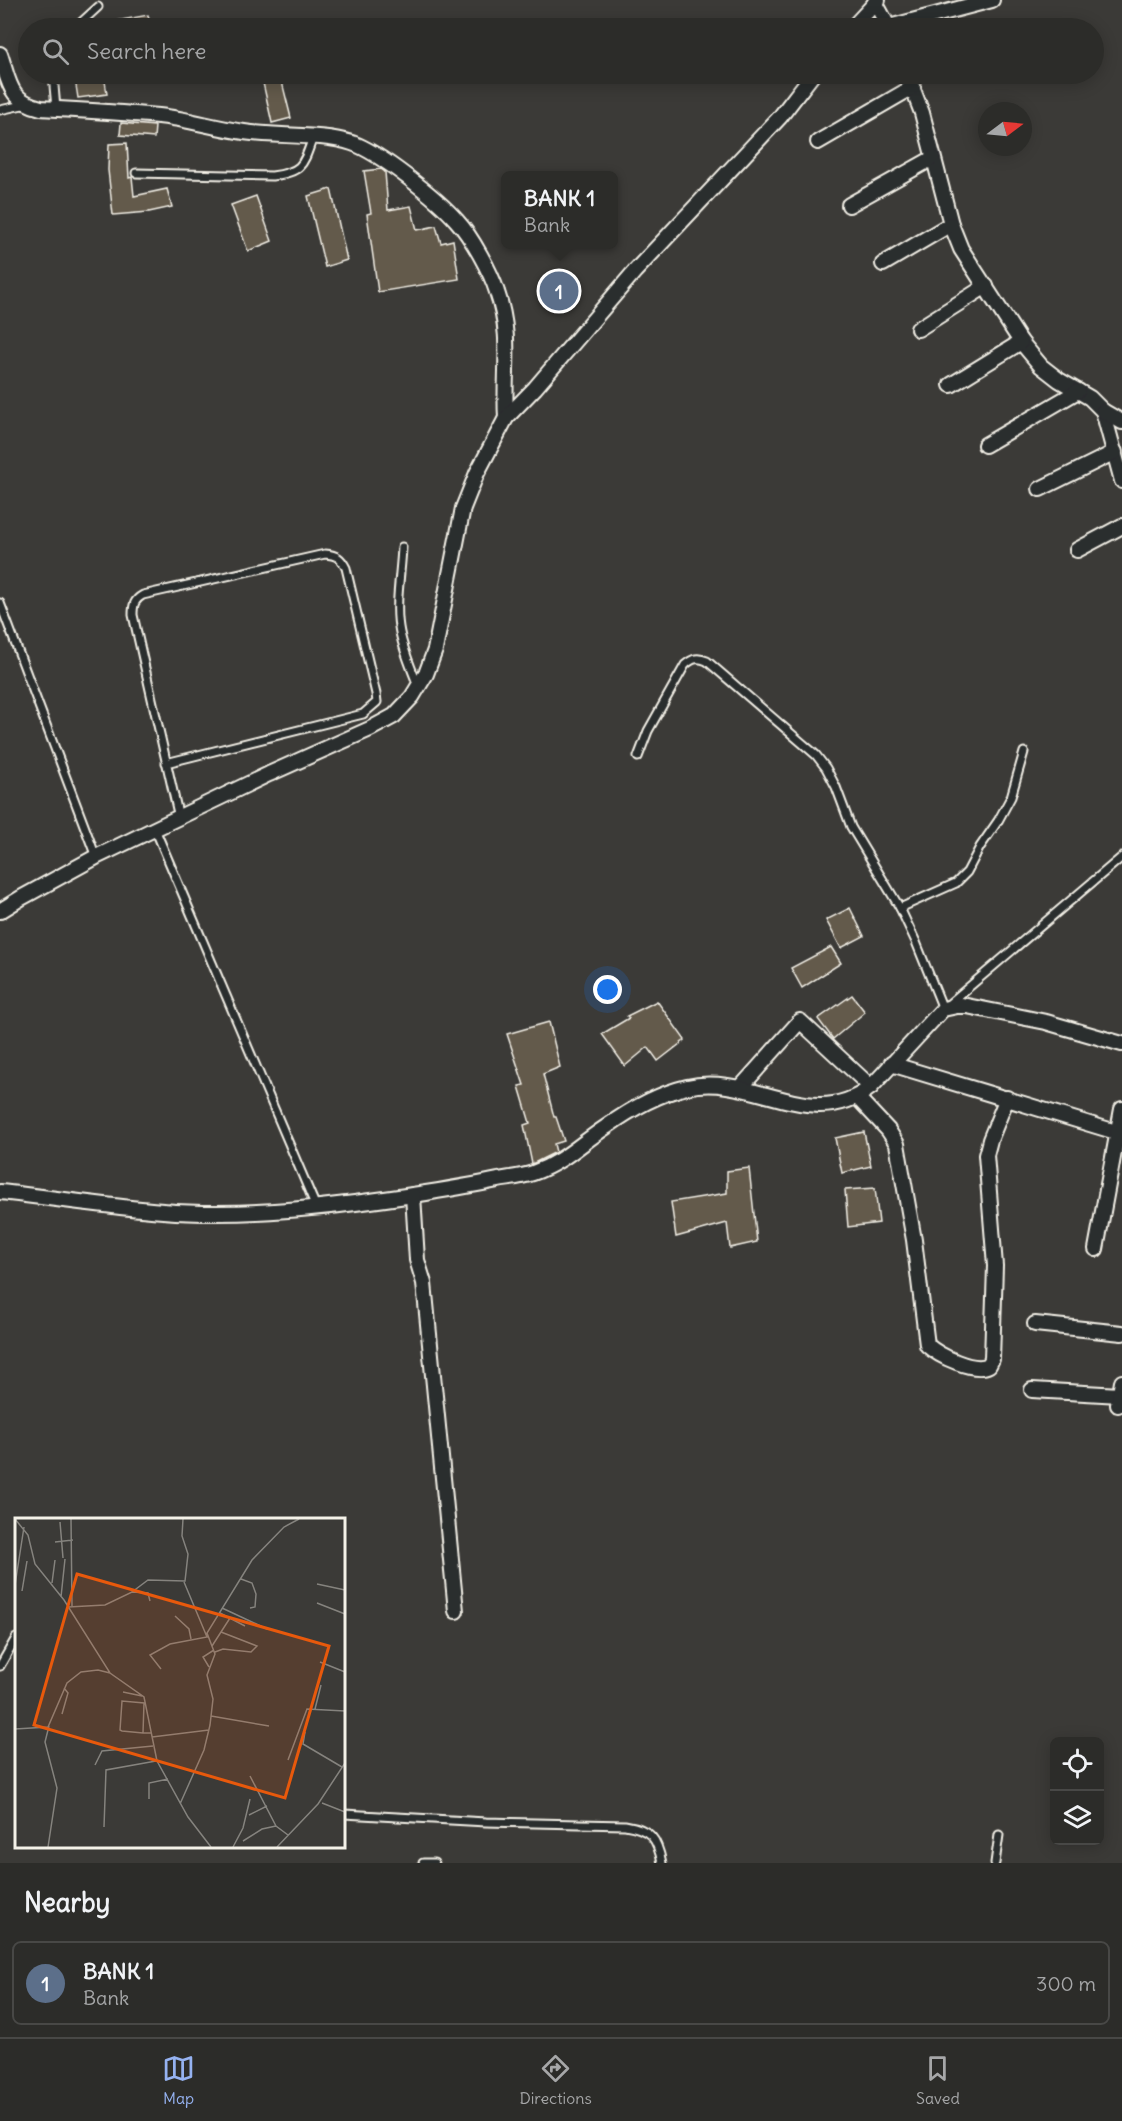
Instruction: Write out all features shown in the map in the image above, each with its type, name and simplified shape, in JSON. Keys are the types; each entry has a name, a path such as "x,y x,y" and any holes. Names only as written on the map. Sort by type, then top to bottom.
{"street":[{"path":"926,18 992,0"},
{"path":"861,18 877,1 885,18"},
{"path":"0,54 11,87 17,98 27,104 56,109 159,116 242,132 314,137 352,143 377,156 430,195 458,222 480,256 497,291 507,329 506,418"},
{"path":"0,911 96,857 394,716 412,697 426,674 435,650 463,508 477,473 506,418 535,388 635,271 780,117 805,84"},
{"path":"912,84 925,124 951,224 961,249 1021,342 1041,366 1098,404 1103,411 1122,481"},
{"path":"818,142 913,87"},
{"path":"849,205 933,158"},
{"path":"883,264 951,224"},
{"path":"918,329 986,286"},
{"path":"951,385 1021,342"},
{"path":"985,445 1078,391"},
{"path":"1103,411 1122,422"},
{"path":"1040,489 1114,452"},
{"path":"1077,550 1122,526"},
{"path":"0,1192 164,1211 255,1212 350,1204 530,1174 568,1157 613,1122 646,1101 666,1093 706,1084 741,1088 789,1102 815,1106 831,1105 858,1098 871,1087 943,1009 962,1005 1046,1022 1122,1044"},
{"path":"741,1088 800,1021 871,1087"},
{"path":"891,1064 1116,1132"},
{"path":"858,1098 888,1130 897,1144 914,1239 927,1345 935,1352 975,1368 983,1368 989,1365 992,1359 995,1266 986,1155 1007,1098"},
{"path":"1096,1249 1122,1109"},
{"path":"413,1195 417,1260 424,1283 456,1611"},
{"path":"1035,1324 1122,1333"},
{"path":"1032,1390 1121,1391"}],"lane":[{"path":"86,18 98,7"},
{"path":"55,84 56,109"},
{"path":"0,110 27,104"},
{"path":"136,173 272,176 290,173 304,164 314,137"},
{"path":"402,547 399,628 418,687"},
{"path":"166,763 363,714 372,708 377,702 376,694 342,559 325,554 143,595 136,599 133,605 133,615 166,763 179,818"},
{"path":"0,603 96,857"},
{"path":"638,757 648,731 686,665 691,660 699,658 707,661 816,755 826,768 851,827 900,908 943,1009 1122,857"},
{"path":"900,908 957,883 967,872 1011,797 1024,752"},
{"path":"155,830 316,1207"},
{"path":"0,1666 15,1640"},
{"path":"345,1814 639,1827 651,1834 658,1846 662,1863"},
{"path":"995,1863 999,1835"},
{"path":"423,1863 434,1863"}],"building":[{"path":"148,15 149,18 132,18"},
{"path":"76,84 105,84 107,94 78,98"},
{"path":"263,84 282,84 291,118 272,123"},
{"path":"121,123 155,126 154,138 120,135"},
{"path":"127,143 129,178 132,177 134,196 167,189 172,207 149,212 113,215 108,170 109,144"},
{"path":"381,169 385,172 388,210 411,206 417,230 436,226 441,243 453,240 459,279 378,292 367,214 371,213 364,171"},
{"path":"331,189 347,260 325,267 308,196"},
{"path":"256,196 272,241 248,251 231,205"},
{"path":"850,908 864,936 841,948 826,920"},
{"path":"831,947 841,963 802,988 791,968"},
{"path":"852,995 865,1012 833,1039 818,1019"},
{"path":"657,1001 685,1040 658,1061 648,1047 625,1066 602,1034 629,1018 627,1016"},
{"path":"549,1022 560,1067 543,1074 554,1117 556,1117 564,1141 554,1144 556,1152 532,1164 524,1125 530,1123 519,1086 524,1085 507,1034"},
{"path":"864,1132 871,1166 842,1173 835,1138"},
{"path":"749,1168 757,1242 730,1248 727,1223 676,1237 671,1202 727,1193 727,1171"},
{"path":"875,1188 879,1223 848,1227 845,1190"}],"place":[{"name":"BANK 1","path":"559,291"}]}
